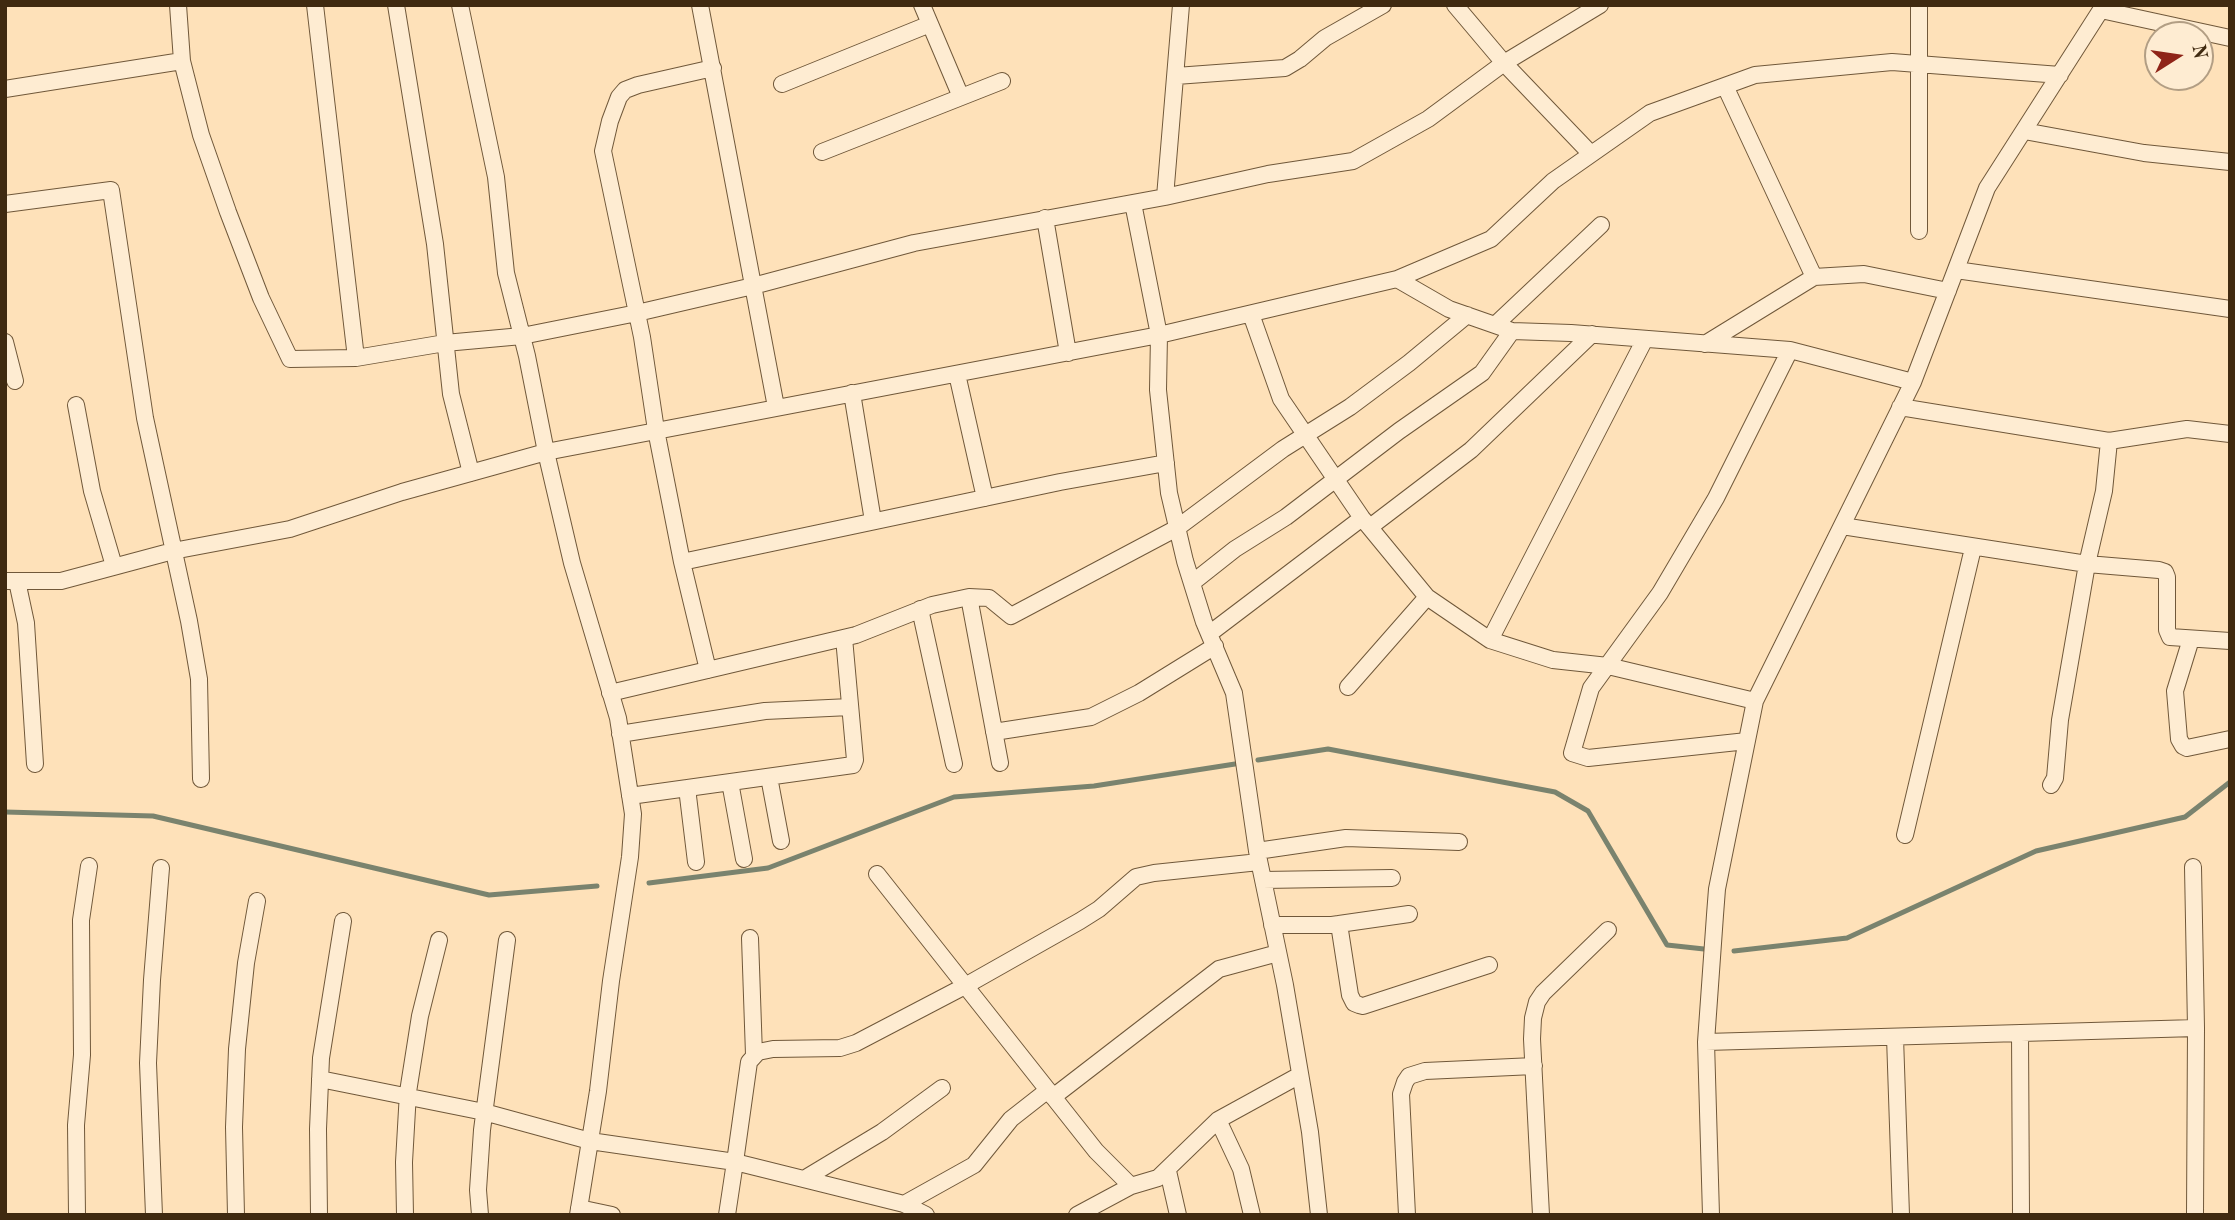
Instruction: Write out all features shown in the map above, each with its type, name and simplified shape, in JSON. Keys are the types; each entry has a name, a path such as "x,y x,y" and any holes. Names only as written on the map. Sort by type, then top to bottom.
{"street":[{"path":"178,5 182,61 201,135 261,298 290,359 356,358 445,343 522,336 752,286 914,243 1165,197 1268,174 1353,161 1428,119 1504,63 1600,5"},
{"path":"315,5 356,358"},
{"path":"396,5 435,244 451,394 471,473"},
{"path":"460,5 496,177 506,273 572,564 620,734 633,814 630,857 579,1211 612,1215"},
{"path":"700,5 776,407"},
{"path":"922,5 961,97"},
{"path":"1165,197 1181,5"},
{"path":"1176,76 1285,68 1325,38 1383,5"},
{"path":"1455,5 1504,63 1591,154"},
{"path":"1919,5 1919,231"},
{"path":"1711,1215 1706,1042 1717,889 1755,701 1913,382 1987,188 2102,7 2230,38"},
{"path":"782,84 930,23"},
{"path":"5,89 182,61"},
{"path":"35,764 26,624 11,581 61,580 173,551 290,529 402,492 546,452 1159,335 1397,279 1491,239 1553,181 1650,113 1755,75 1892,62 2060,75"},
{"path":"708,670 682,562 656,430 637,313 603,151 619,97 632,87 713,68"},
{"path":"821,152 1002,81"},
{"path":"1725,86 1814,277"},
{"path":"2024,131 2144,153 2230,162"},
{"path":"5,204 111,190 145,418 189,621 199,680 201,779"},
{"path":"1133,203 1159,335 1158,390 1169,493 1192,583 1234,693 1258,857 1310,1132 1320,1215"},
{"path":"1045,218 1068,353"},
{"path":"1495,325 1601,225"},
{"path":"1956,270 2230,309"},
{"path":"1705,344 1814,277 1864,274 1948,291"},
{"path":"1397,279 1449,309 1512,331 1592,334 1790,350 1913,382"},
{"path":"1251,314 1281,399 1366,523 1427,597 1490,640 1553,660 1608,666 1755,701"},
{"path":"610,693 844,638 932,605 969,597 989,598 1011,616 1177,528 1283,449 1350,407 1467,315"},
{"path":"1192,583 1482,373 1512,331"},
{"path":"995,732 1091,717 1139,693 1366,523 1471,450 1592,334"},
{"path":"1490,640 1646,339"},
{"path":"5,342 15,381"},
{"path":"1746,741 1588,758 1572,753 1591,688 1660,593 1716,498 1790,350"},
{"path":"957,374 985,498"},
{"path":"852,393 873,521"},
{"path":"76,405 92,491 114,566"},
{"path":"1900,407 2109,441 2187,429 2230,434"},
{"path":"2051,785 2087,564 2104,491 2109,441"},
{"path":"682,562 1166,463"},
{"path":"1842,526 1973,548 2165,572 2167,634 2174,639 2230,641"},
{"path":"1905,835 1973,548"},
{"path":"969,597 1000,763"},
{"path":"1348,687 1427,597"},
{"path":"920,609 954,764"},
{"path":"630,796 853,765 855,760 844,638"},
{"path":"2191,639 2175,691 2179,739 2187,748 2230,739"},
{"path":"620,734 765,711 850,707"},
{"path":"769,777 781,841"},
{"path":"730,782 744,859"},
{"path":"687,788 696,862"},
{"path":"727,1215 749,1062 754,1055 765,1049 848,1047 965,986 1090,915 1136,877 1258,857 1346,838 1460,842"},
{"path":"77,1215 76,1125 82,1055 81,920 89,866"},
{"path":"2193,867 2196,1028 2194,1215"},
{"path":"154,1215 148,1063 162,868"},
{"path":"877,874 1096,1151 1131,1186"},
{"path":"1263,880 1392,878"},
{"path":"236,1215 234,1128 237,1049 246,963 257,901"},
{"path":"1272,925 1339,924 1409,914"},
{"path":"319,1215 321,1058 343,921"},
{"path":"1339,924 1350,995 1354,1003 1359,1005 1363,1006 1489,965"},
{"path":"1542,1215 1533,1017 1543,993 1608,930"},
{"path":"750,938 754,1055"},
{"path":"405,1215 404,1162 408,1096 420,1016 439,940"},
{"path":"480,1215 478,1190 484,1112 508,940"},
{"path":"904,1204 974,1165 1011,1119 1051,1093 1219,970 1278,953"},
{"path":"1706,1042 2196,1028"},
{"path":"2020,1033 2021,1215"},
{"path":"1895,1037 1901,1215"},
{"path":"1407,1215 1401,1094 1409,1076 1424,1071 1534,1066"},
{"path":"1077,1215 1131,1186 1158,1178 1218,1120 1300,1075"},
{"path":"320,1079 484,1112 590,1141 735,1163 904,1204 926,1215"},
{"path":"804,1179 882,1132 942,1088"},
{"path":"1218,1120 1236,1153 1252,1215"},
{"path":"1168,1171 1178,1215"}],"waterway":[{"path":"1258,760 1328,749 1555,792 1588,811 1667,945 1704,949"},
{"path":"649,883 768,868 954,797 1094,786 1235,764"},
{"path":"1734,951 1847,938 2036,851 2185,817 2230,782"},
{"path":"5,812 153,816 489,895 597,886"}]}
